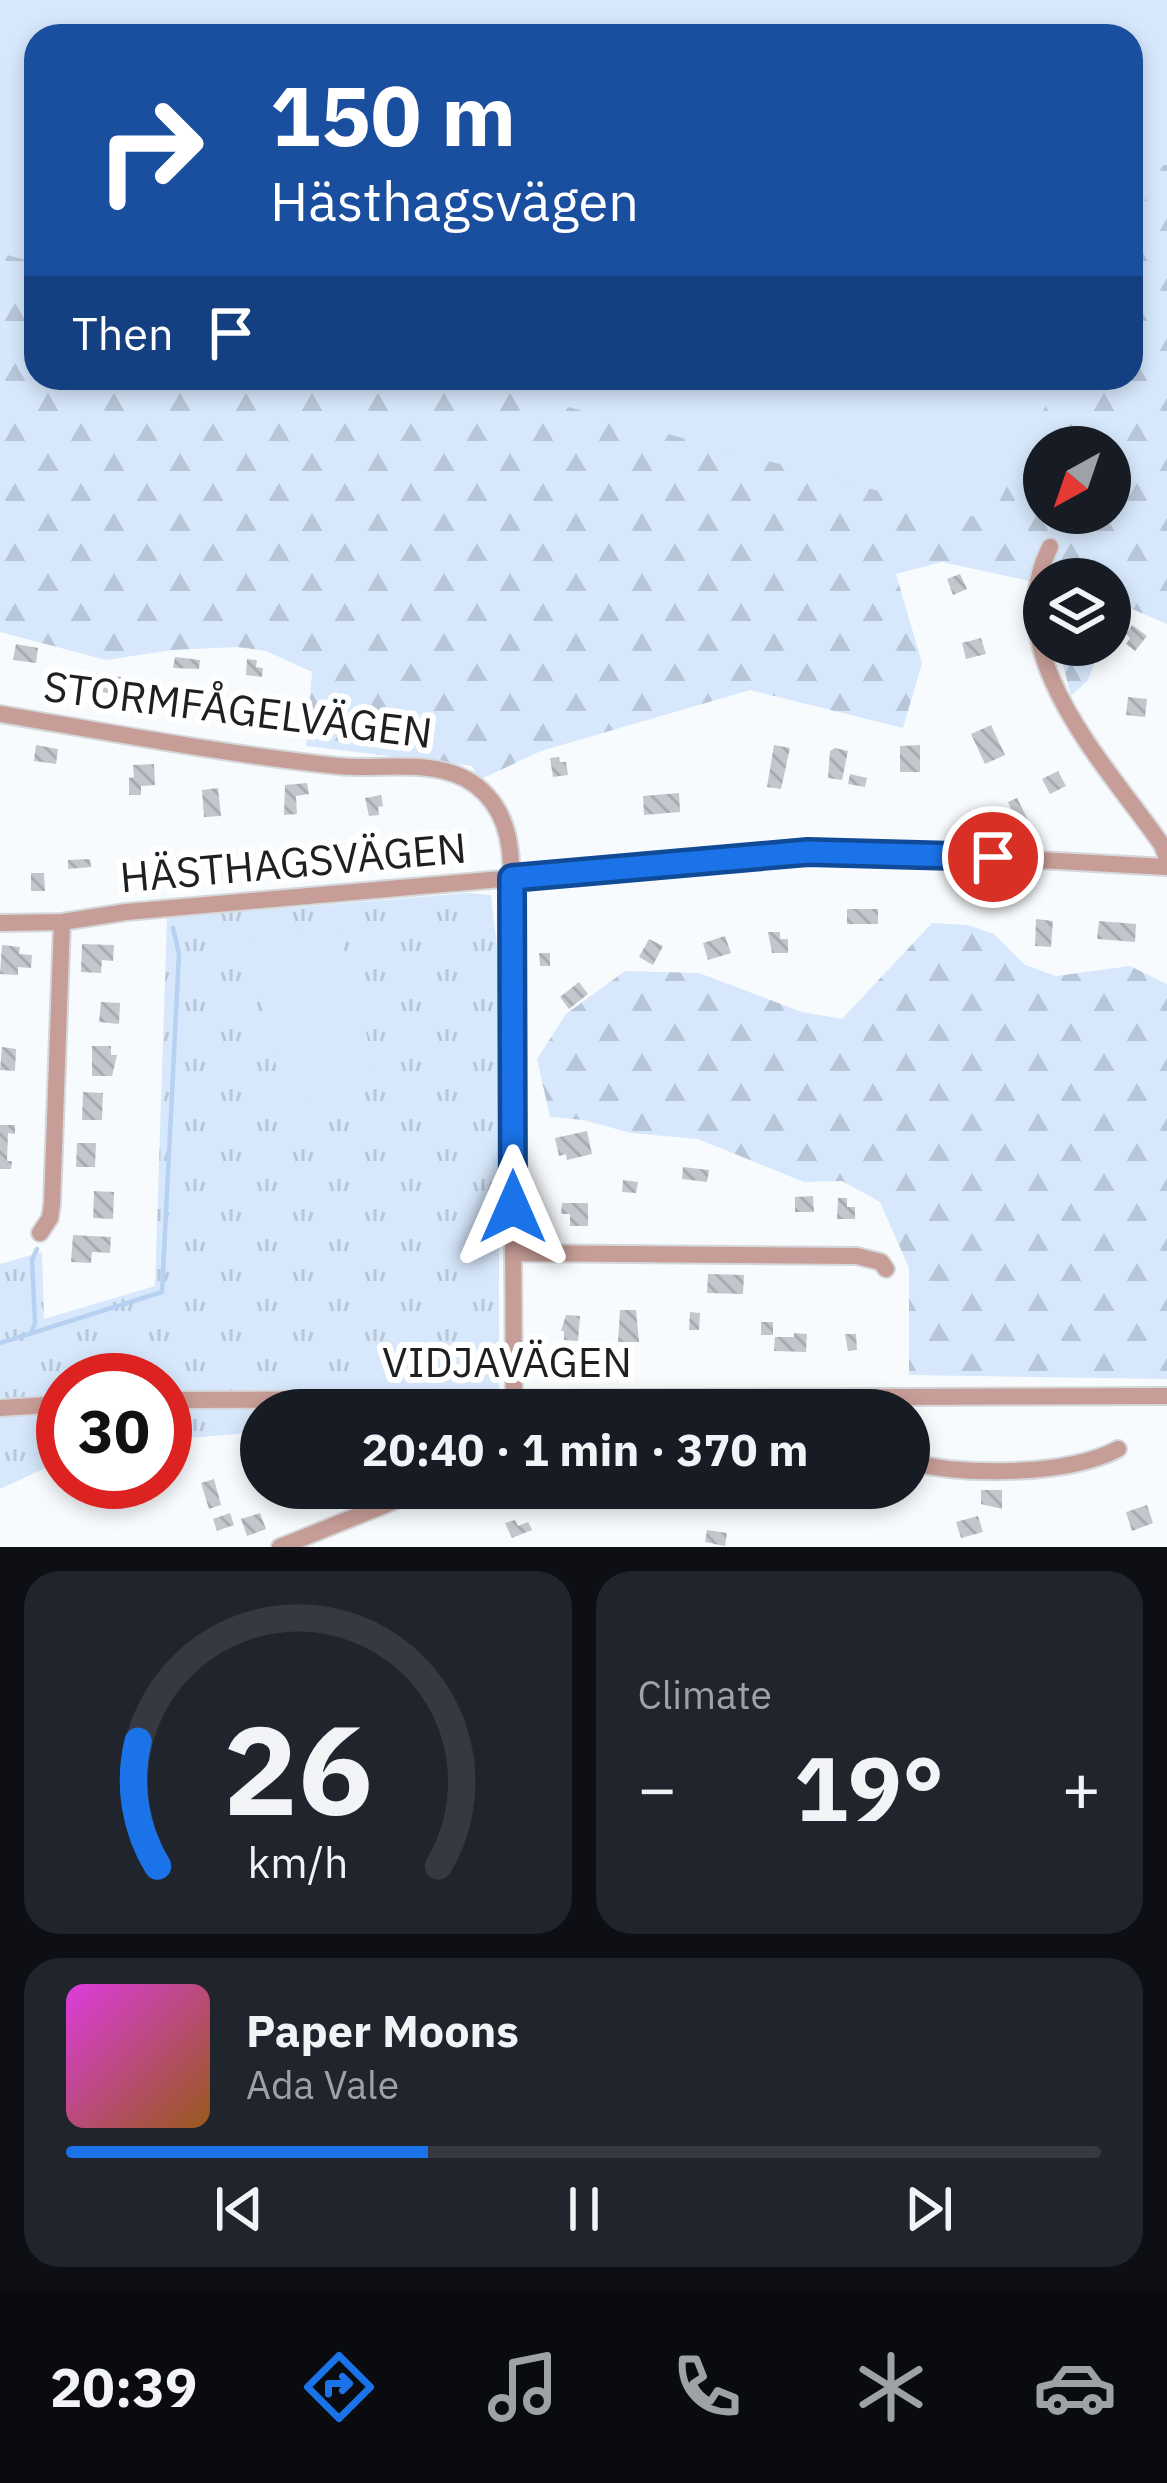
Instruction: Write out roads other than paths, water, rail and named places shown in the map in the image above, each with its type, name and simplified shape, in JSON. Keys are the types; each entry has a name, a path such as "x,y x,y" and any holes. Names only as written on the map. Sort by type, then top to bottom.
{"street":[{"path":"1050,547 1039,569 1036,608 1046,660 1087,744 1162,845 1167,863"},
{"name":"STORMFÅGELVÄGEN","path":"0,714 344,767 436,769 470,782 496,806 509,837 512,878 513,1389"},
{"name":"HÄSTHAGSVÄGEN","path":"0,923 62,922 126,912 808,852 1167,863"},
{"path":"40,1233 52,1204 62,922"},
{"path":"513,1252 857,1256 880,1262 886,1269"},
{"name":"VIDJAVÄGEN","path":"930,1401 1167,1396"},
{"name":"VIDJAVÄGEN","path":"192,1400 240,1401"},
{"path":"0,1408 36,1405"},
{"path":"930,1467 992,1471 1087,1461 1118,1449"},
{"path":"280,1547 375,1509"}],"waterway":[{"path":"0,1343 162,1292 179,954 173,928"},
{"path":"32,1331 32,1260 37,1249"}]}
